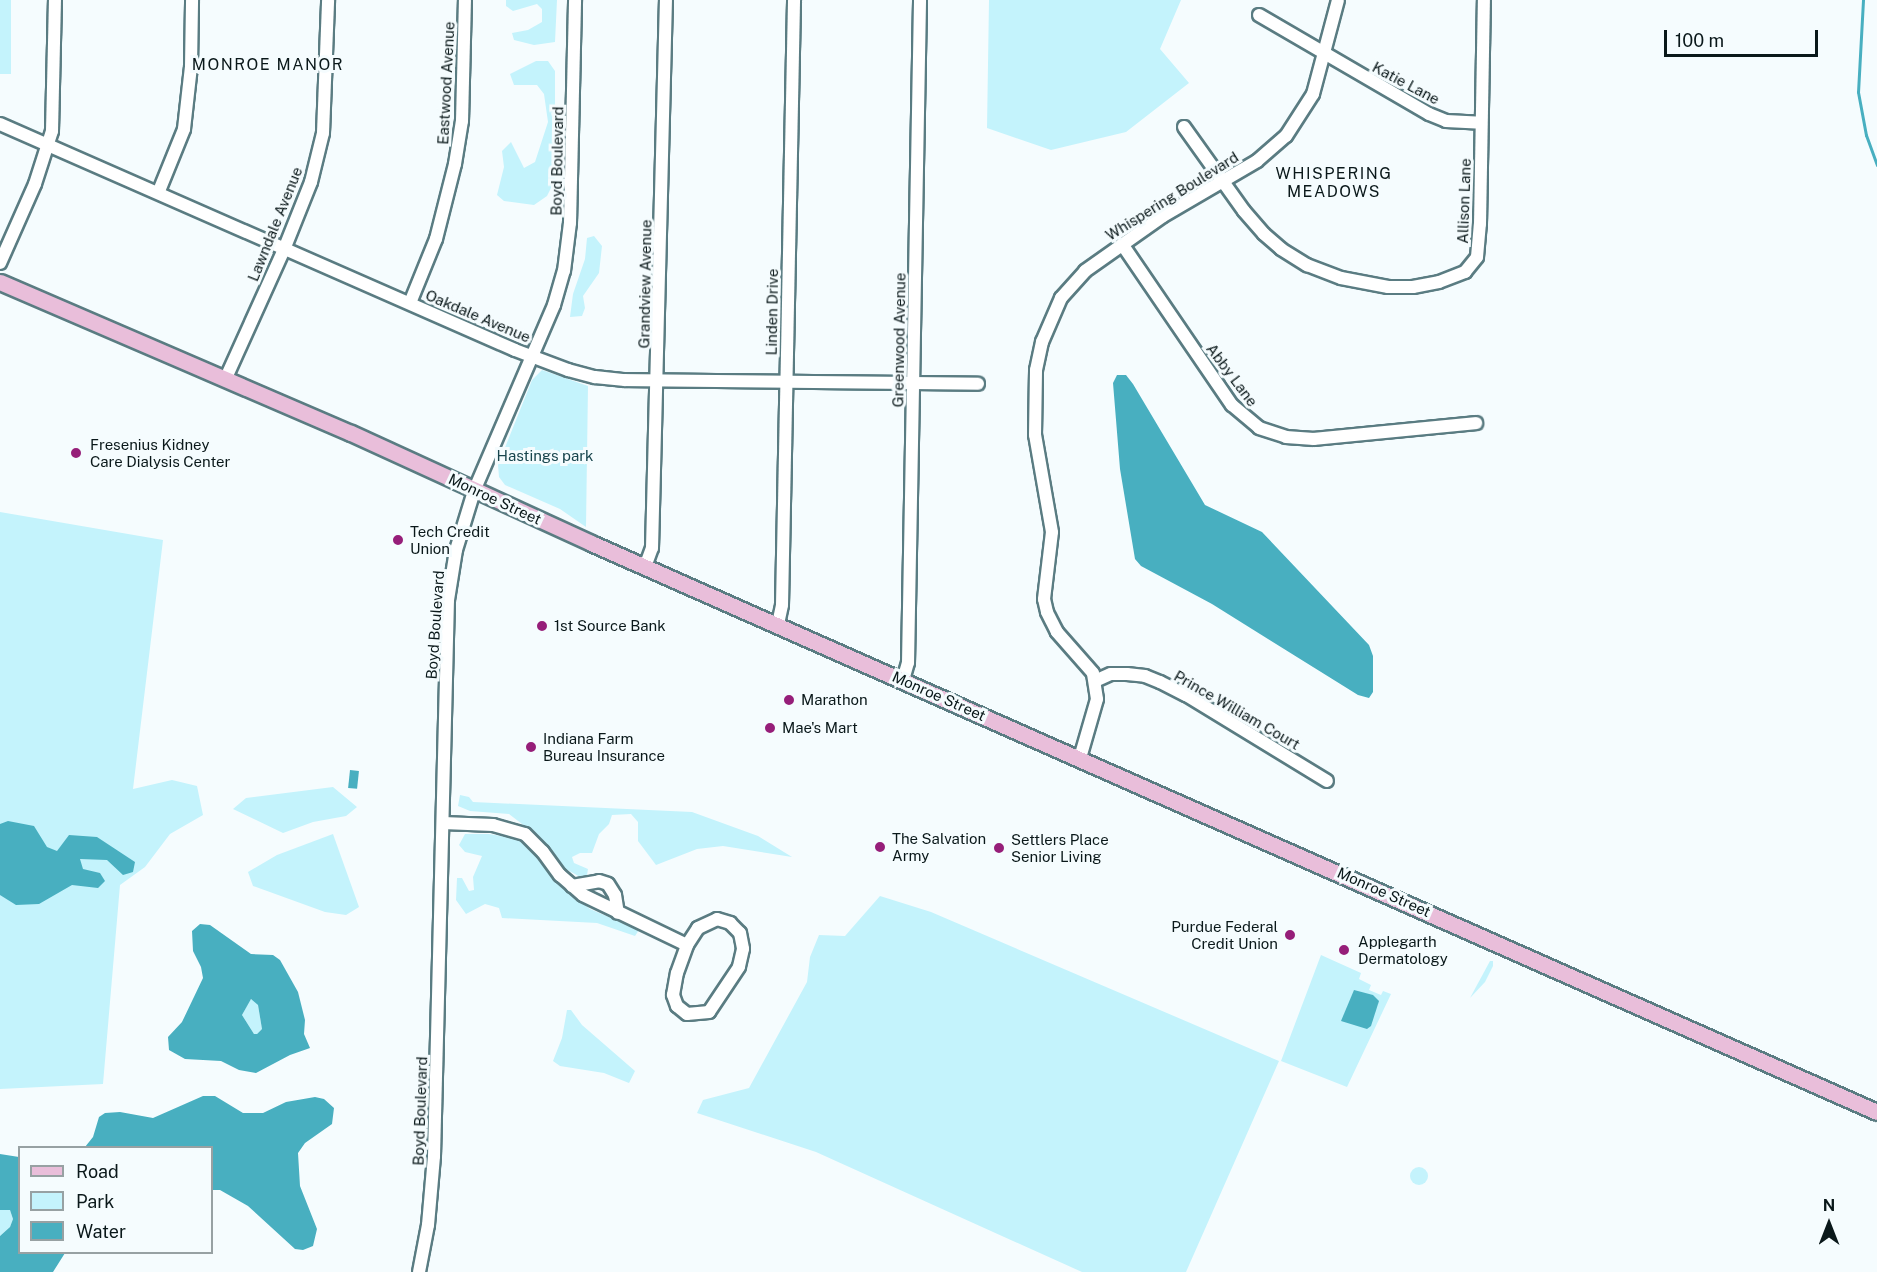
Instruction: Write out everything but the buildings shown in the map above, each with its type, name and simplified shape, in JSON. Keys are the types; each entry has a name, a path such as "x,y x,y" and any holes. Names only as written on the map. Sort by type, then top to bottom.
{"main road":[{"name":"Monroe Street","path":"0,282 351,433 645,567 1877,1112"}],"street":[{"path":"0,263 35,183 48,144 52,116 55,0"},
{"path":"159,191 184,129 191,67 192,0"},
{"name":"Lawndale Avenue","path":"225,380 285,248 311,182 323,133 328,0"},
{"name":"Eastwood Avenue","path":"410,303 436,239 455,164 462,121 465,0"},
{"name":"Boyd Boulevard","path":"419,1272 428,1225 434,1156 448,600 456,550 474,490 554,305 564,271 570,223 575,0"},
{"name":"Grandview Avenue","path":"645,567 652,548 666,0"},
{"name":"Linden Drive","path":"777,624 782,606 794,0"},
{"name":"Greenwood Avenue","path":"903,680 908,663 920,0"},
{"name":"Whispering Boulevard","path":"1095,681 1093,673 1083,658 1052,624 1044,599 1052,532 1035,435 1036,370 1042,342 1061,298 1085,270 1163,216 1270,152 1290,131 1313,94 1338,0"},
{"name":"Allison Lane","path":"1184,127 1244,211 1269,238 1281,249 1325,274 1388,287 1413,287 1438,282 1465,272 1477,257 1484,0"},
{"name":"Katie Lane","path":"1259,15 1429,114 1446,121 1481,123"},
{"name":"Oakdale Avenue","path":"0,124 159,191 532,356 595,377 658,380 978,384"},
{"name":"Abby Lane","path":"1122,244 1232,405 1259,428 1286,438 1314,439 1476,423"},
{"name":"Prince William Court","path":"1095,681 1112,674 1127,674 1145,676 1160,682 1186,695 1327,781"},
{"path":"1080,758 1097,699 1095,681"},
{"path":"443,823 493,825 525,834 583,895 687,945"},
{"path":"572,886 599,881 608,884 615,895 618,913"},
{"path":"717,920 730,923 740,933 743,949 739,967 709,1012 687,1014 677,1006 673,994 687,945 698,928 717,920"}],"green space":[{"path":"0,0 11,0 11,74 0,74"},
{"path":"506,0 557,0 555,42 534,45 514,40 512,33 528,30 542,22 542,9 537,4 513,11 506,6"},
{"path":"989,0 1181,0 1160,49 1189,83 1126,132 1051,150 987,128"},
{"path":"536,61 548,61 555,71 555,180 547,196 534,205 504,201 497,195 504,167 502,151 511,142 524,168 535,162 548,122 544,94 537,85 514,85 510,74"},
{"path":"594,236 602,246 599,273 583,296 585,308 582,316 570,317 573,294 585,259 587,238"},
{"name":"Hastings park","path":"542,370 588,386 586,527 560,509 505,485 499,477 498,465 532,380"},
{"path":"0,512 163,540 133,789 172,780 197,786 203,815 170,834 145,867 120,885 103,1084 0,1089"},
{"path":"333,787 357,807 346,816 313,822 283,833 233,809 246,798"},
{"path":"460,795 469,797 473,802 692,812 758,836 792,857 723,846 697,849 656,865 638,841 638,822 631,814 612,815 609,824 599,834 592,853 580,853 572,857 574,863 588,869 587,875 582,878 564,868 555,855 509,814 470,811 458,806"},
{"path":"333,834 359,907 346,915 325,912 253,886 248,872 277,855"},
{"path":"465,834 489,834 519,839 537,856 556,882 590,909 639,930 635,936 597,923 502,918 499,908 485,904 466,914 456,900 457,878 462,878 469,891 474,890 473,877 482,856 465,852 459,845"},
{"path":"880,896 931,912 1279,1061 1186,1272 1082,1272 816,1152 697,1113 703,1100 749,1088 807,982 810,957 819,935 845,936"},
{"path":"1321,955 1361,973 1359,979 1371,985 1369,990 1381,995 1383,991 1391,994 1347,1087 1281,1061"},
{"path":"1490,961 1493,961 1493,966 1485,982 1470,998"},
{"path":"254,999 258,1005 262,1029 257,1034 254,1034 242,1015 250,1000"},
{"path":"567,1010 571,1010 582,1025 635,1071 629,1083 604,1073 560,1066 553,1061 562,1038"},
{"path":"1419,1167 1425,1170 1428,1176 1425,1182 1419,1185 1413,1182 1410,1176 1413,1170"},
{"path":"0,1210 10,1210 13,1219 10,1227 0,1236"}],"water":[{"path":"1117,375 1126,375 1133,384 1205,505 1262,532 1369,645 1373,656 1373,692 1369,698 1358,695 1212,604 1141,566 1135,559 1120,469 1113,383"},
{"path":"350,770 359,771 357,789 348,788"},
{"path":"8,821 34,826 47,847 57,851 69,835 97,837 135,862 133,872 123,875 107,860 80,859 83,869 100,873 105,881 98,888 72,885 39,904 16,905 0,895 0,824"},
{"path":"200,924 210,925 251,954 273,955 280,960 298,992 305,1020 304,1034 310,1048 290,1055 256,1073 239,1070 221,1061 185,1059 169,1050 168,1037 182,1022 203,978 201,967 193,951 192,931","holes":["251,999 258,1005 262,1029 254,1034 242,1015"]},
{"path":"1354,990 1373,995 1379,1001 1371,1026 1367,1029 1341,1021"},
{"path":"203,1096 215,1096 243,1113 263,1113 286,1102 315,1097 324,1099 334,1108 332,1124 305,1143 298,1153 300,1186 317,1229 313,1246 303,1250 295,1249 248,1206 220,1190 213,1190 213,1146 86,1146 93,1137 99,1117 105,1113 120,1112 153,1118"},
{"path":"0,1154 18,1157 18,1254 64,1254 53,1272 0,1272 0,1236 10,1227 13,1219 10,1210 0,1210"}],"waterway":[{"path":"1863,0 1858,92 1866,135 1877,165"}],"place":[{"name":"Fresenius Kidney Care Dialysis Center","path":"76,453"},
{"name":"Tech Credit Union","path":"398,540"},
{"name":"1st Source Bank","path":"542,626"},
{"name":"Marathon","path":"789,700"},
{"name":"Mae's Mart","path":"770,728"},
{"name":"Indiana Farm Bureau Insurance","path":"531,747"},
{"name":"The Salvation Army","path":"880,847"},
{"name":"Settlers Place Senior Living","path":"999,848"},
{"name":"Purdue Federal Credit Union","path":"1290,935"},
{"name":"Applegarth Dermatology","path":"1344,950"}],"district":[{"name":"MONROE MANOR","path":"268,65"},
{"name":"WHISPERING MEADOWS","path":"1334,183"}]}
